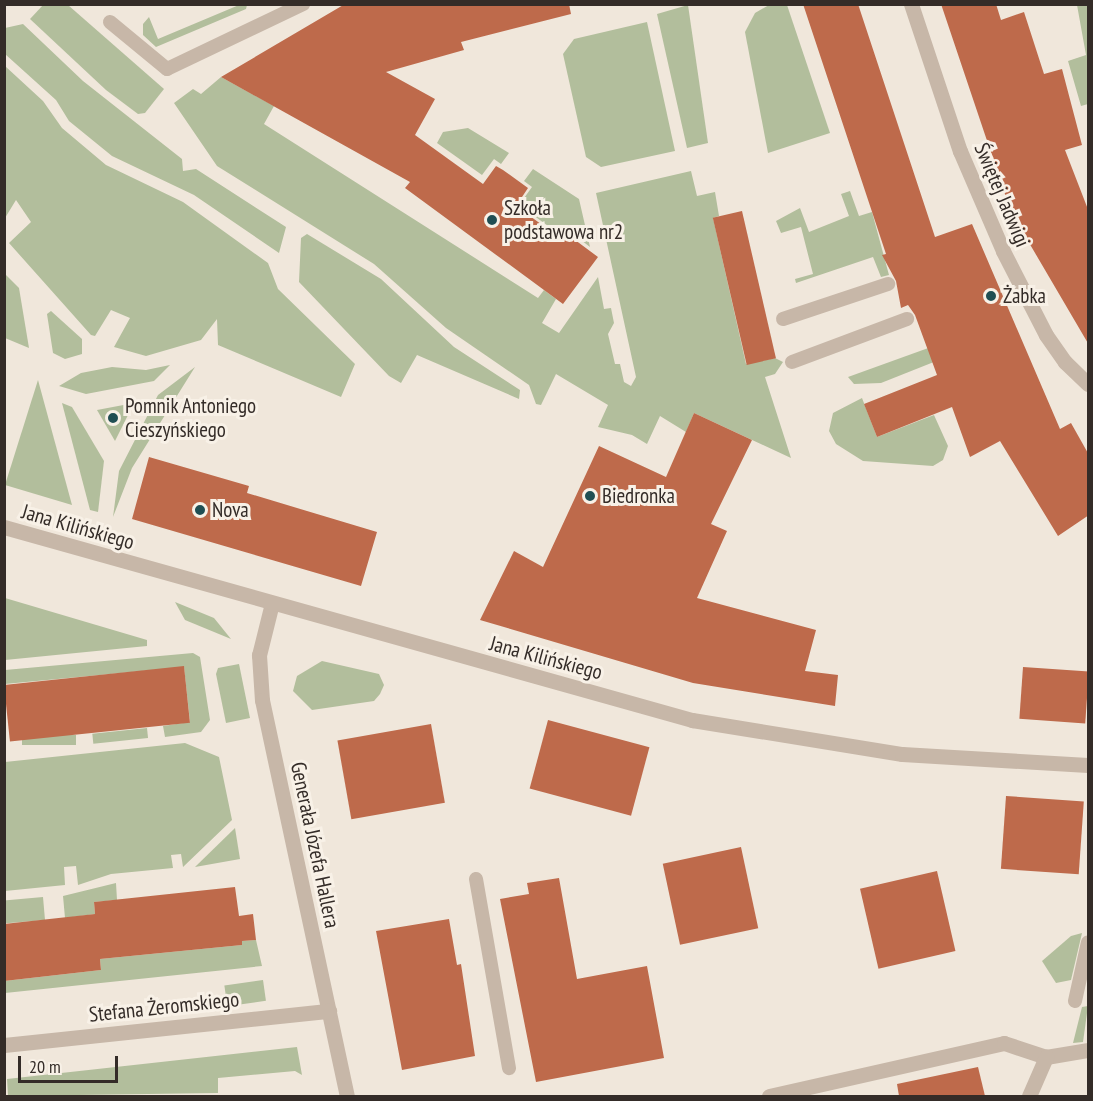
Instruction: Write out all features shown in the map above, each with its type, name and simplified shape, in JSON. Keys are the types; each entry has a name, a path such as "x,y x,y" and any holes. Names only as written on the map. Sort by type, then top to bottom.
{"street":[{"name":"Świętej Jadwigi","path":"911,4 960,151 1003,251 1046,335 1065,362 1089,384"},
{"name":"Jana Kilińskiego","path":"4,527 692,720 902,754 1089,765"},
{"name":"Generała Józefa Hallera","path":"272,603 259,655 262,700 347,1096"},
{"name":"Stefana Żeromskiego","path":"4,1045 329,1011"},
{"path":"769,1096 1004,1043 1046,1057 1089,1050"},
{"path":"1029,1096 1046,1057"}],"lane":[{"path":"110,22 167,69 303,4"},
{"path":"783,319 888,284"},
{"path":"792,362 907,319"},
{"path":"476,879 509,1068"},
{"path":"1075,1001 1089,942"}],"green space":[{"path":"44,4 68,5 164,89 145,113 138,114 106,90 30,19"},
{"path":"239,5 247,5 246,9 156,47 143,35 143,24 149,17 158,39"},
{"path":"688,5 708,143 687,148 657,14"},
{"path":"769,5 787,5 830,133 768,153 745,32 755,13"},
{"path":"1077,5 1087,5 1088,11 1088,104 1081,106 1068,61 1086,55"},
{"path":"647,22 675,151 601,167 586,157 563,54 574,39"},
{"path":"23,24 83,81 182,159 183,171 196,169 286,227 279,253 194,195 112,156 69,121 56,100 5,54 5,28"},
{"path":"5,66 43,101 62,128 106,165 183,202 268,263 278,289 355,364 341,397 218,345 217,319 201,340 146,356 114,347 130,318 111,310 95,336 91,335 9,243 31,222 16,200 5,218"},
{"path":"221,77 274,106 264,124 538,298 544,290 556,299 542,323 559,333 598,277 604,309 611,308 614,323 608,334 615,364 620,364 624,382 631,386 636,377 596,193 691,171 697,196 715,192 719,216 713,218 746,364 775,358 783,362 775,374 765,377 791,458 694,413 686,432 660,416 647,444 632,435 598,427 608,405 556,374 541,405 536,404 529,385 446,328 374,264 217,166 174,103 193,89 201,94"},
{"path":"468,128 509,153 501,164 494,159 482,175 437,143 443,132"},
{"path":"533,169 579,199 590,247 568,230 562,236 519,205 532,187 524,181"},
{"path":"850,191 859,216 872,212 889,275 881,277 873,257 796,283 795,279 813,274 801,227 781,233 776,221 800,208 809,232 849,216 841,194"},
{"path":"307,234 381,279 454,347 520,390 519,399 417,355 401,383 389,376 299,282 301,238"},
{"path":"4,273 19,288 29,348 5,338"},
{"path":"51,311 82,339 82,354 65,359 53,353 47,314"},
{"path":"956,338 959,352 881,383 854,384 848,377"},
{"path":"170,365 154,381 86,394 59,386 81,373 112,367 146,370"},
{"path":"195,367 132,468 113,517 119,471 158,395"},
{"path":"38,380 72,505 5,485"},
{"path":"862,398 877,437 934,415 948,446 943,460 933,466 863,461 836,444 829,431 833,413"},
{"path":"62,403 72,407 104,461 98,512 90,510"},
{"path":"134,403 115,441 97,410"},
{"path":"5,598 147,640 147,646 5,660"},
{"path":"175,602 214,618 231,639 185,620"},
{"path":"193,653 200,657 210,720 201,732 165,737 163,726 190,722 184,667 5,684 5,670"},
{"path":"322,661 379,674 384,685 380,694 374,701 312,710 293,691 297,676"},
{"path":"239,664 250,718 226,723 216,674 218,668"},
{"path":"147,728 148,738 93,744 92,734"},
{"path":"22,735 76,735 76,745 22,745"},
{"path":"185,743 219,757 232,820 183,867 181,854 171,855 173,868 111,874 78,885 76,866 64,867 65,885 5,891 5,762"},
{"path":"235,828 240,859 195,867"},
{"path":"116,883 117,900 94,902 95,914 65,918 63,896"},
{"path":"43,897 45,920 6,923 4,900"},
{"path":"1082,933 1071,980 1056,983 1042,961 1071,936"},
{"path":"256,940 262,966 5,993 4,981 101,970 100,959 242,945 242,941"},
{"path":"263,980 266,1001 227,1006 224,985"},
{"path":"1088,1006 1083,1042 1073,1043 1082,1007"},
{"path":"297,1047 302,1075 295,1071 218,1078 218,1093 8,1096 7,1079"}],"building":[{"path":"345,4 569,4 571,14 461,42 464,50 386,72 435,99 415,135 483,184 496,166 503,170 528,188 516,206 563,240 567,234 598,257 563,304 405,188 410,182 221,77"},
{"path":"803,4 858,4 935,237 972,224 1060,429 1071,423 1089,455 1089,515 1058,536 1000,441 970,457 952,407 877,437 864,404 937,375 915,315 908,305 901,308 896,281 882,255 886,254"},
{"path":"941,4 996,4 1001,20 1024,12 1044,74 1062,69 1082,145 1065,150 1089,212 1089,345 1011,212"},
{"path":"742,211 776,358 747,365 713,218"},
{"path":"694,413 752,440 711,524 727,531 697,598 816,630 805,671 838,675 835,706 693,683 480,620 514,551 543,567 599,446 666,477"},
{"path":"149,457 249,486 247,493 377,532 361,586 132,519"},
{"path":"184,666 190,723 10,742 4,685"},
{"path":"1023,667 1088,672 1085,723 1019,719"},
{"path":"548,720 649,747 631,816 530,789"},
{"path":"431,724 445,803 351,819 337,740"},
{"path":"1006,796 1084,801 1079,874 1001,869"},
{"path":"741,847 758,928 680,945 663,864"},
{"path":"937,871 955,951 878,969 860,889"},
{"path":"559,878 577,979 647,966 664,1058 536,1082 500,899 529,894 527,883"},
{"path":"235,887 239,916 253,914 256,940 242,941 242,945 100,959 101,970 4,981 4,924 95,914 94,902"},
{"path":"449,919 457,965 461,964 475,1056 402,1070 376,931"},
{"path":"978,1067 985,1096 899,1096 897,1084"}],"place":[{"name":"Szkoła podstawowa nr2","path":"492,220"},
{"name":"Żabka","path":"991,296"},
{"name":"Pomnik Antoniego Cieszyńskiego","path":"113,418"},
{"name":"Biedronka","path":"590,496"},
{"name":"Nova","path":"200,510"}]}
